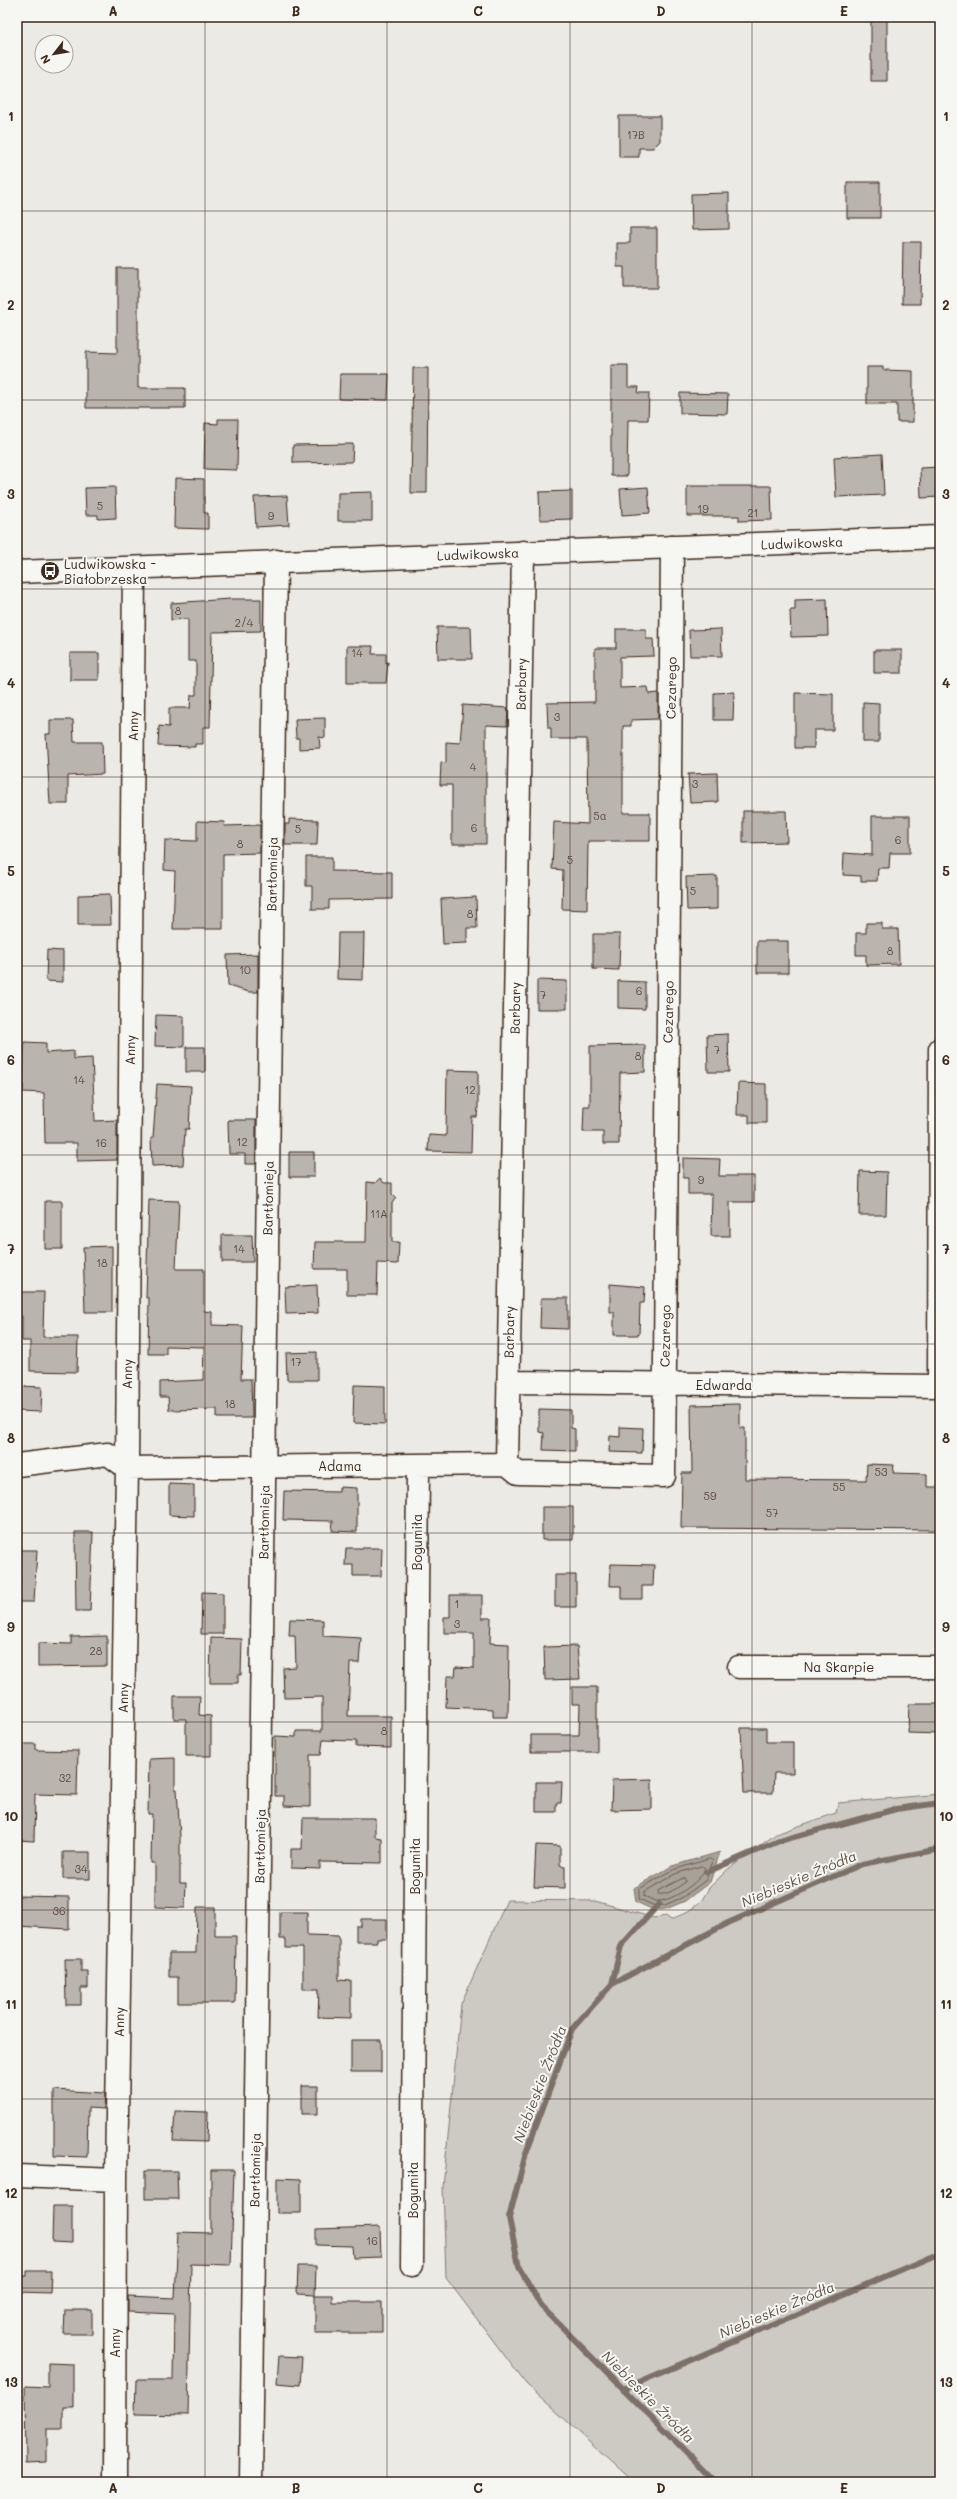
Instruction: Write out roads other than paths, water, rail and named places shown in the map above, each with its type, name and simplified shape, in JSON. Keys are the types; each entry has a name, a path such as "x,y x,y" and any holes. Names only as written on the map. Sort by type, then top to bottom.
{"street":[{"name":"Ludwikowska","path":"17,572 940,537"},
{"name":"Cezarego","path":"507,1464 518,1473 664,1476 672,547"},
{"name":"Barbary","path":"507,1464 523,552"},
{"name":"Bartłomieja","path":"251,2482 276,561"},
{"name":"Anny","path":"115,2482 116,2180 127,1468 134,568"},
{"path":"939,1386 940,1050"},
{"name":"Edwarda","path":"508,1382 939,1386"},
{"path":"17,1465 108,1454 127,1468"},
{"name":"Adama","path":"127,1468 265,1466 418,1467 507,1464"},
{"name":"Bogumiła","path":"412,2265 418,1467"},
{"name":"Na Skarpie","path":"739,1667 940,1667"},
{"path":"17,2176 116,2180"}],"water":[{"path":"720,1852 710,1882 685,1901 666,1909 654,1910 636,1902 634,1888 672,1866"}],"waterway":[{"path":"707,1872 779,1841 896,1809 940,1803"},
{"name":"Niebieskie Źródła","path":"716,2482 541,2306 519,2267 509,2218 526,2153 572,2029 612,1984 728,1923 862,1864 940,1849"},
{"path":"612,1984 621,1946 659,1904"},
{"name":"Niebieskie Żródła","path":"623,2389 940,2253"}],"place":[{"name":"Ludwikowska - Białobrzeska","path":"50,571"}]}
